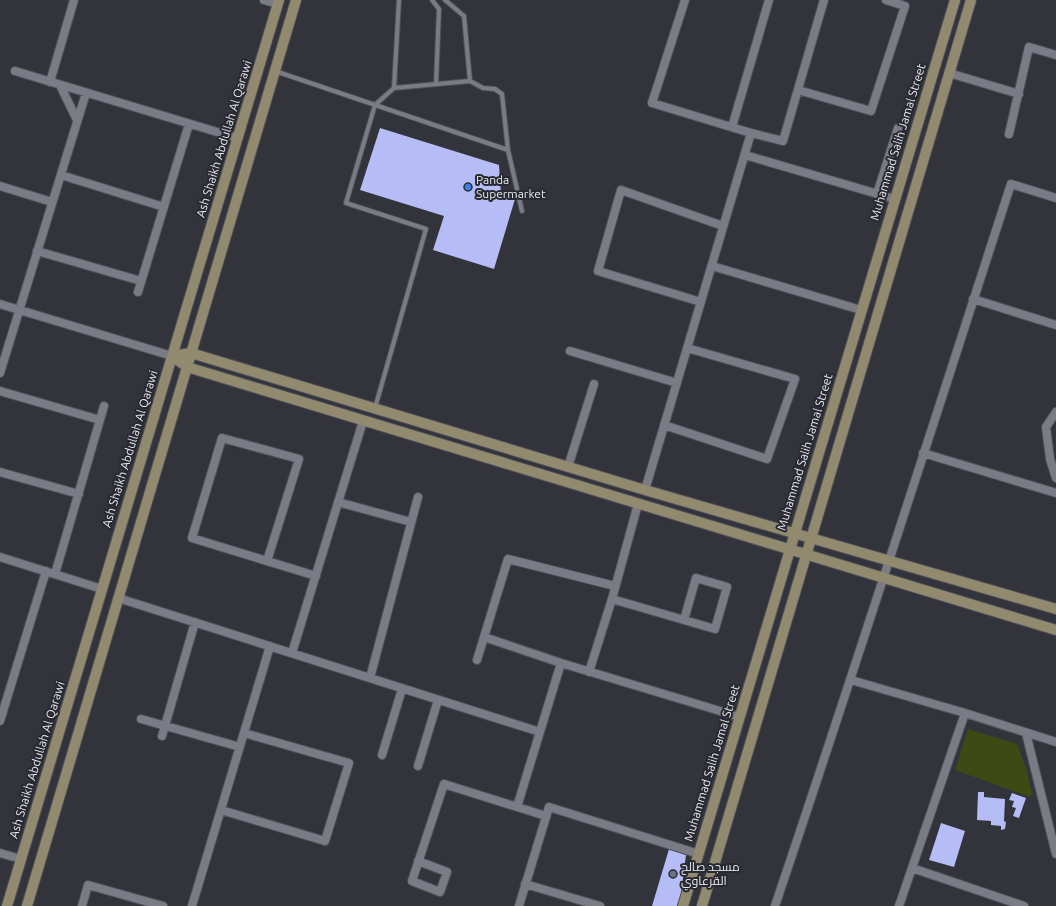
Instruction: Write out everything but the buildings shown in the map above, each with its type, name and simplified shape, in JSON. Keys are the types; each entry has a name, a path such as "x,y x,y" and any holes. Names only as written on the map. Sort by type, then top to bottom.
{"street":[{"path":"50,82 74,0"},
{"path":"264,0 278,2"},
{"path":"27,906 296,0"},
{"path":"685,0 652,103 751,133 783,141 824,0"},
{"path":"732,127 769,0"},
{"path":"798,90 871,111 904,6 886,0"},
{"name":"Ash Shaikh Abdullah Al Qarawi","path":"7,906 278,2"},
{"name":"Muhammad Salih Jamal Street","path":"683,906 954,3"},
{"path":"702,906 970,3"},
{"path":"1009,134 1029,47 1056,55"},
{"path":"15,71 237,138"},
{"path":"949,73 1019,94"},
{"path":"60,85 77,120"},
{"path":"0,373 86,92"},
{"path":"138,292 188,124"},
{"path":"878,194 898,128"},
{"path":"645,490 751,133"},
{"path":"745,155 895,199"},
{"path":"61,175 164,207"},
{"path":"775,906 851,680 888,560 1011,184 1056,198"},
{"path":"0,186 52,202"},
{"path":"701,302 598,271 621,190 723,226"},
{"path":"37,251 141,281"},
{"path":"712,266 861,310"},
{"path":"973,299 1056,325"},
{"path":"0,304 172,356 187,367 1056,630"},
{"path":"664,425 768,459 795,379 687,348"},
{"path":"570,351 677,382"},
{"path":"172,356 191,353 645,490 1056,609"},
{"path":"568,467 594,384"},
{"path":"0,391 100,420"},
{"path":"55,574 104,406"},
{"path":"1056,412 1046,427 1050,459 1056,478"},
{"path":"292,653 363,421"},
{"path":"267,561 298,459 222,438 192,538 267,561 316,576"},
{"path":"923,453 1056,492"},
{"path":"0,472 78,494"},
{"path":"370,678 418,497"},
{"path":"338,502 411,522"},
{"path":"589,672 612,599 638,504"},
{"path":"0,557 102,589"},
{"path":"477,660 508,559 615,586"},
{"path":"0,721 46,571"},
{"path":"612,599 684,620 715,629 727,587 696,578 684,620"},
{"path":"118,598 540,732"},
{"path":"162,736 195,622"},
{"path":"484,637 589,672 740,717"},
{"path":"192,906 270,646"},
{"path":"517,807 561,663"},
{"path":"851,680 965,713 1056,742"},
{"path":"382,756 402,688"},
{"path":"418,766 438,700"},
{"path":"899,906 965,713"},
{"path":"141,719 240,747"},
{"path":"221,810 325,841 349,763 244,733"},
{"path":"1026,733 1056,854"},
{"path":"418,861 447,872 440,892 412,881 418,861 444,784 546,816"},
{"path":"519,906 549,807 698,854"},
{"path":"0,853 21,858"},
{"path":"912,868 1024,906"},
{"path":"525,884 579,903 600,906"},
{"path":"82,906 88,885 163,906"}],"lane":[{"path":"394,88 399,0"},
{"path":"432,0 439,9 436,84"},
{"path":"445,0 464,16 470,80"},
{"path":"275,70 508,150"},
{"path":"375,409 426,229 346,204 375,105 394,88 470,80 483,88 495,89 499,91 502,94 508,150 522,211"}],"green space":[{"path":"968,729 1017,744 1027,771 1032,794 1030,797 955,770"}],"place":[{"name":"Panda Supermarket","path":"468,187"},
{"name":"مسجد صالح القرعاوي","path":"673,874"}]}
